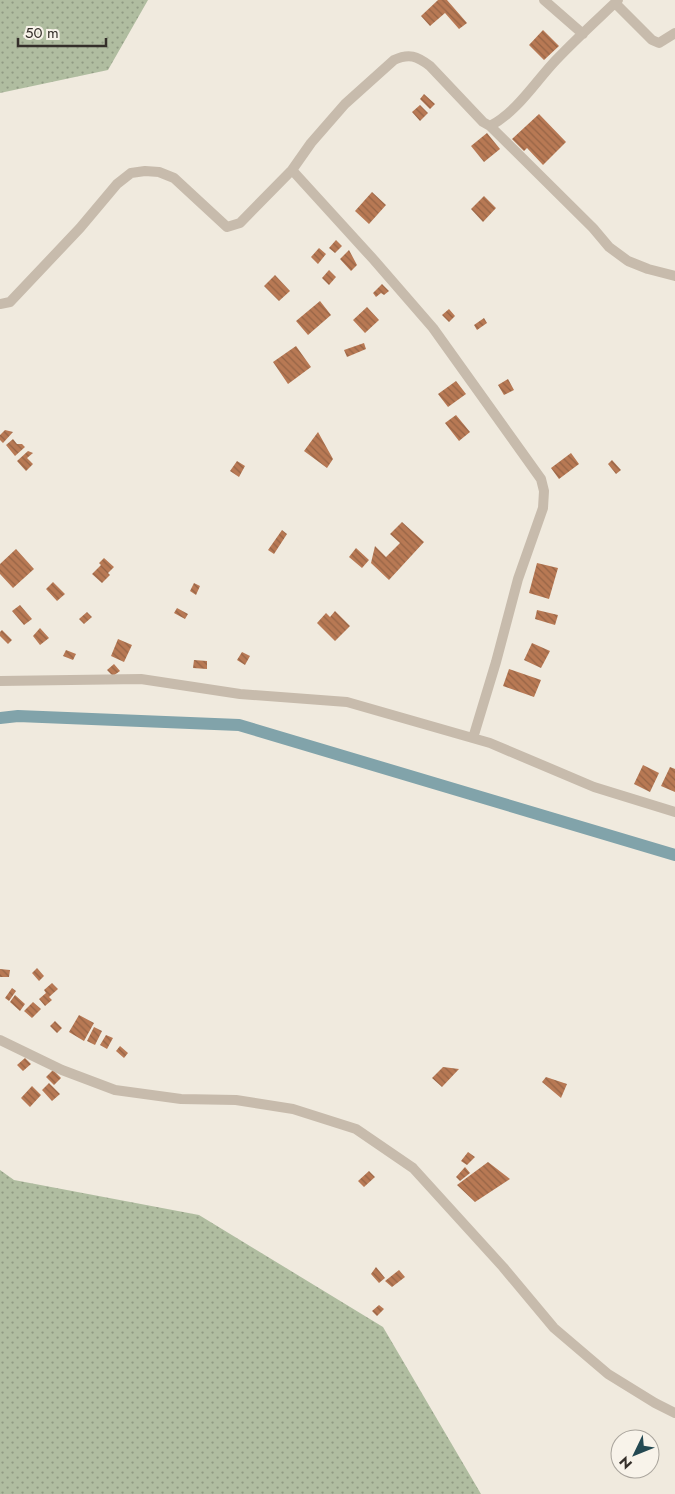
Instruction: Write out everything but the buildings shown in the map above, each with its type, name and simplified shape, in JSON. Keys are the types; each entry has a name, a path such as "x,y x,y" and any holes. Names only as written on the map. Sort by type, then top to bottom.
{"street":[{"path":"544,0 584,34"},
{"path":"490,126 498,122 526,95 555,61 616,1 652,40 659,43 675,32"},
{"path":"0,304 10,302 80,228 117,184 131,173 159,172 174,178 227,226 240,223 292,170 345,104 394,60 412,55 420,58 430,66 483,122 490,126 593,228 609,247 628,261 648,269 675,276"},
{"path":"292,170 433,328 541,479 544,491 543,508 518,580 473,738"},
{"path":"0,681 141,679 240,694 347,702 490,743 594,786 675,812"},
{"path":"0,1040 62,1070 115,1090 181,1099 236,1100 293,1109 356,1129 413,1168 503,1267 554,1328 608,1374 675,1413"}],"green space":[{"path":"0,0 148,0 108,70 0,93"},
{"path":"0,1170 14,1180 199,1215 383,1327 481,1494 0,1494"}],"waterway":[{"path":"0,718 18,716 239,725 675,855"}]}
